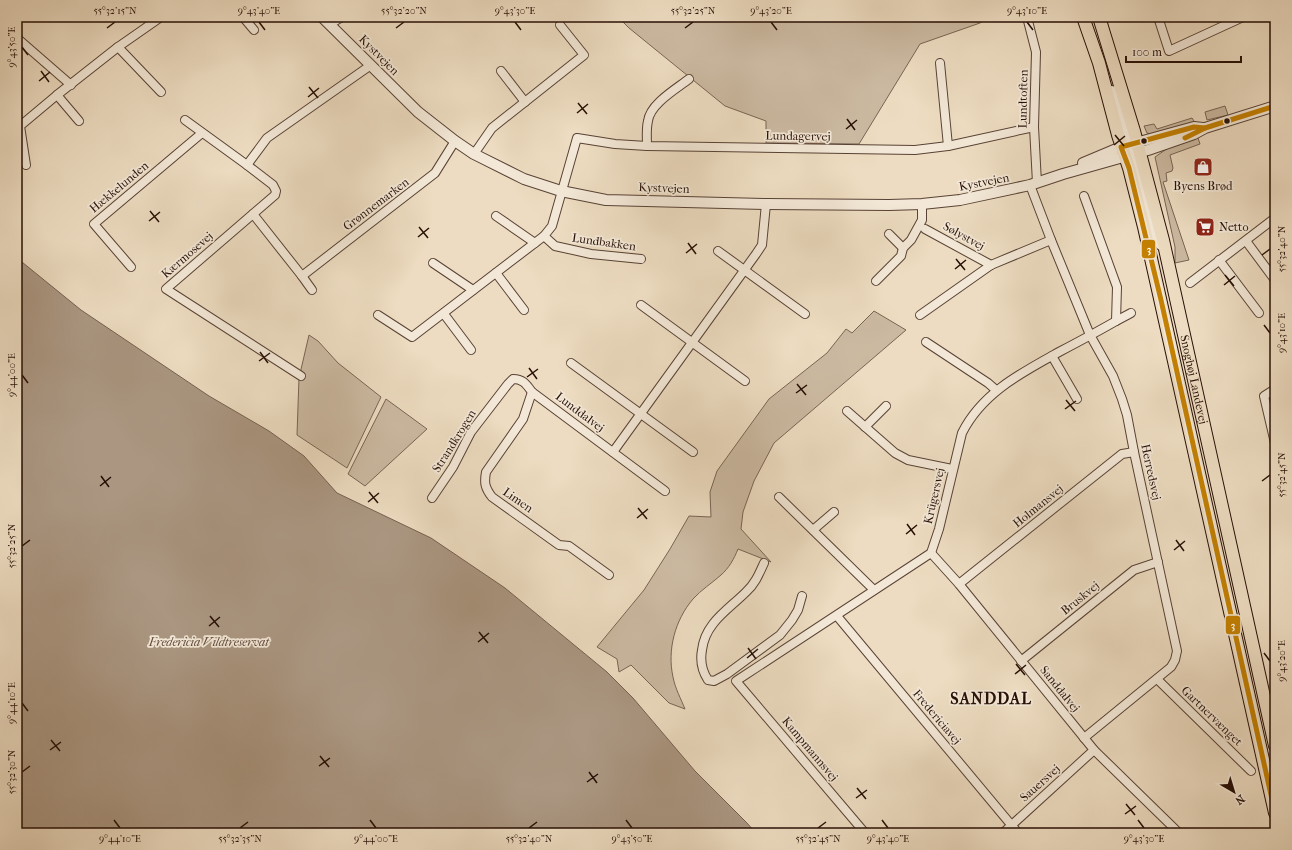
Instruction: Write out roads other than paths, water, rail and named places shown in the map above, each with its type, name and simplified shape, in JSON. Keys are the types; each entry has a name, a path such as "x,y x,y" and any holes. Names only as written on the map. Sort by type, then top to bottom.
{"main road":[{"name":"Snoghøj Landevej","path":"1083,17 1166,256 1275,746"},
{"name":"Snoghøj Landevej","path":"1099,17 1117,73 1144,227 1275,814"}],"street":[{"path":"26,165 20,126 118,47 160,17"},
{"path":"243,17 254,30"},
{"path":"326,21 342,17"},
{"name":"Lundtoften","path":"1027,17 1036,52 1034,184"},
{"path":"1158,17 1169,51 1243,17"},
{"name":"Kystvejen","path":"326,21 418,112 474,154 524,179 561,191 606,200 889,205 922,204 963,199 1034,184 1130,150 1194,134 1205,128 1275,106"},
{"path":"474,154 492,128 584,55 560,25"},
{"path":"17,38 71,85"},
{"path":"118,47 161,92"},
{"path":"940,63 948,146"},
{"path":"185,120 247,165 267,138 371,65"},
{"path":"501,71 525,102"},
{"path":"647,146 648,120 651,112 657,104 689,79"},
{"path":"57,95 78,121"},
{"name":"Lundagervej","path":"561,191 577,138 615,144 647,146 915,150 948,146 1034,128"},
{"name":"Hækkelunden","path":"131,267 94,224 202,133"},
{"name":"Grønnemarken","path":"302,276 435,173 455,141"},
{"name":"Kærmosevej","path":"247,165 273,185 276,195 166,288 300,376"},
{"name":"Herredsvej","path":"1034,184 1051,240 1090,335 1113,376 1127,415 1177,651 1175,660 1170,667 1084,738"},
{"path":"378,315 412,337 544,236 552,226 561,191"},
{"path":"1084,196 1117,287 1116,321"},
{"path":"613,452 762,245 766,204"},
{"path":"876,280 901,256 903,248 911,240 922,220 922,204"},
{"path":"252,214 312,290"},
{"path":"496,216 535,243"},
{"path":"1190,283 1275,218"},
{"name":"Sølystvej","path":"925,229 990,264"},
{"path":"889,234 903,248"},
{"name":"Lundbakken","path":"544,236 556,246 591,254 641,259"},
{"name":"Sølystvej","path":"920,315 990,264 1051,240"},
{"path":"1246,241 1275,280"},
{"path":"718,251 805,314"},
{"path":"1219,260 1259,313"},
{"path":"433,264 472,290"},
{"path":"496,273 524,310"},
{"path":"641,305 745,381"},
{"name":"Krügersvej","path":"931,553 939,529 952,469 962,433 969,419 996,390 1014,378 1131,313"},
{"path":"444,314 472,350"},
{"path":"926,342 988,383 996,390"},
{"path":"1052,356 1077,400"},
{"path":"571,363 693,452"},
{"name":"Strandkrogen","path":"432,498 453,467 471,432 512,379 519,379 526,383 532,392"},
{"path":"1275,389 1264,396 1275,443"},
{"name":"Lunddalvej","path":"532,392 665,491"},
{"name":"Limen","path":"532,392 523,419 486,472 484,481 487,490 492,497 559,545 569,546 609,575"},
{"path":"864,427 886,406"},
{"path":"848,411 864,427 895,453 908,460 952,469"},
{"name":"Holmansvej","path":"959,584 1122,454 1134,452"},
{"path":"779,497 874,590"},
{"path":"813,530 834,512"},
{"path":"780,635 791,645 931,553"},
{"name":"Sanddalvej","path":"931,553 959,584 1094,750 1179,833"},
{"name":"Bruskvej","path":"1021,661 1134,570 1158,562"},
{"path":"764,563 757,579 747,592 721,614 706,635 701,654 705,674 708,680 714,682 727,674 780,635 795,615 802,596"},
{"name":"Fredericiavej","path":"837,616 1018,833"},
{"name":"Kampmannsvej","path":"791,645 736,681 865,833"},
{"name":"Gartnervænget","path":"1157,679 1251,771"},
{"name":"Sauersvej","path":"1003,833 1094,750"}],"place":[{"name":"Byens Brød","path":"1203,167"},
{"name":"Netto","path":"1205,227"}],"district":[{"name":"SANDDAL","path":"991,698"}],"park label":[{"name":"Fredericia Vildtreservat","path":"209,642"}]}
